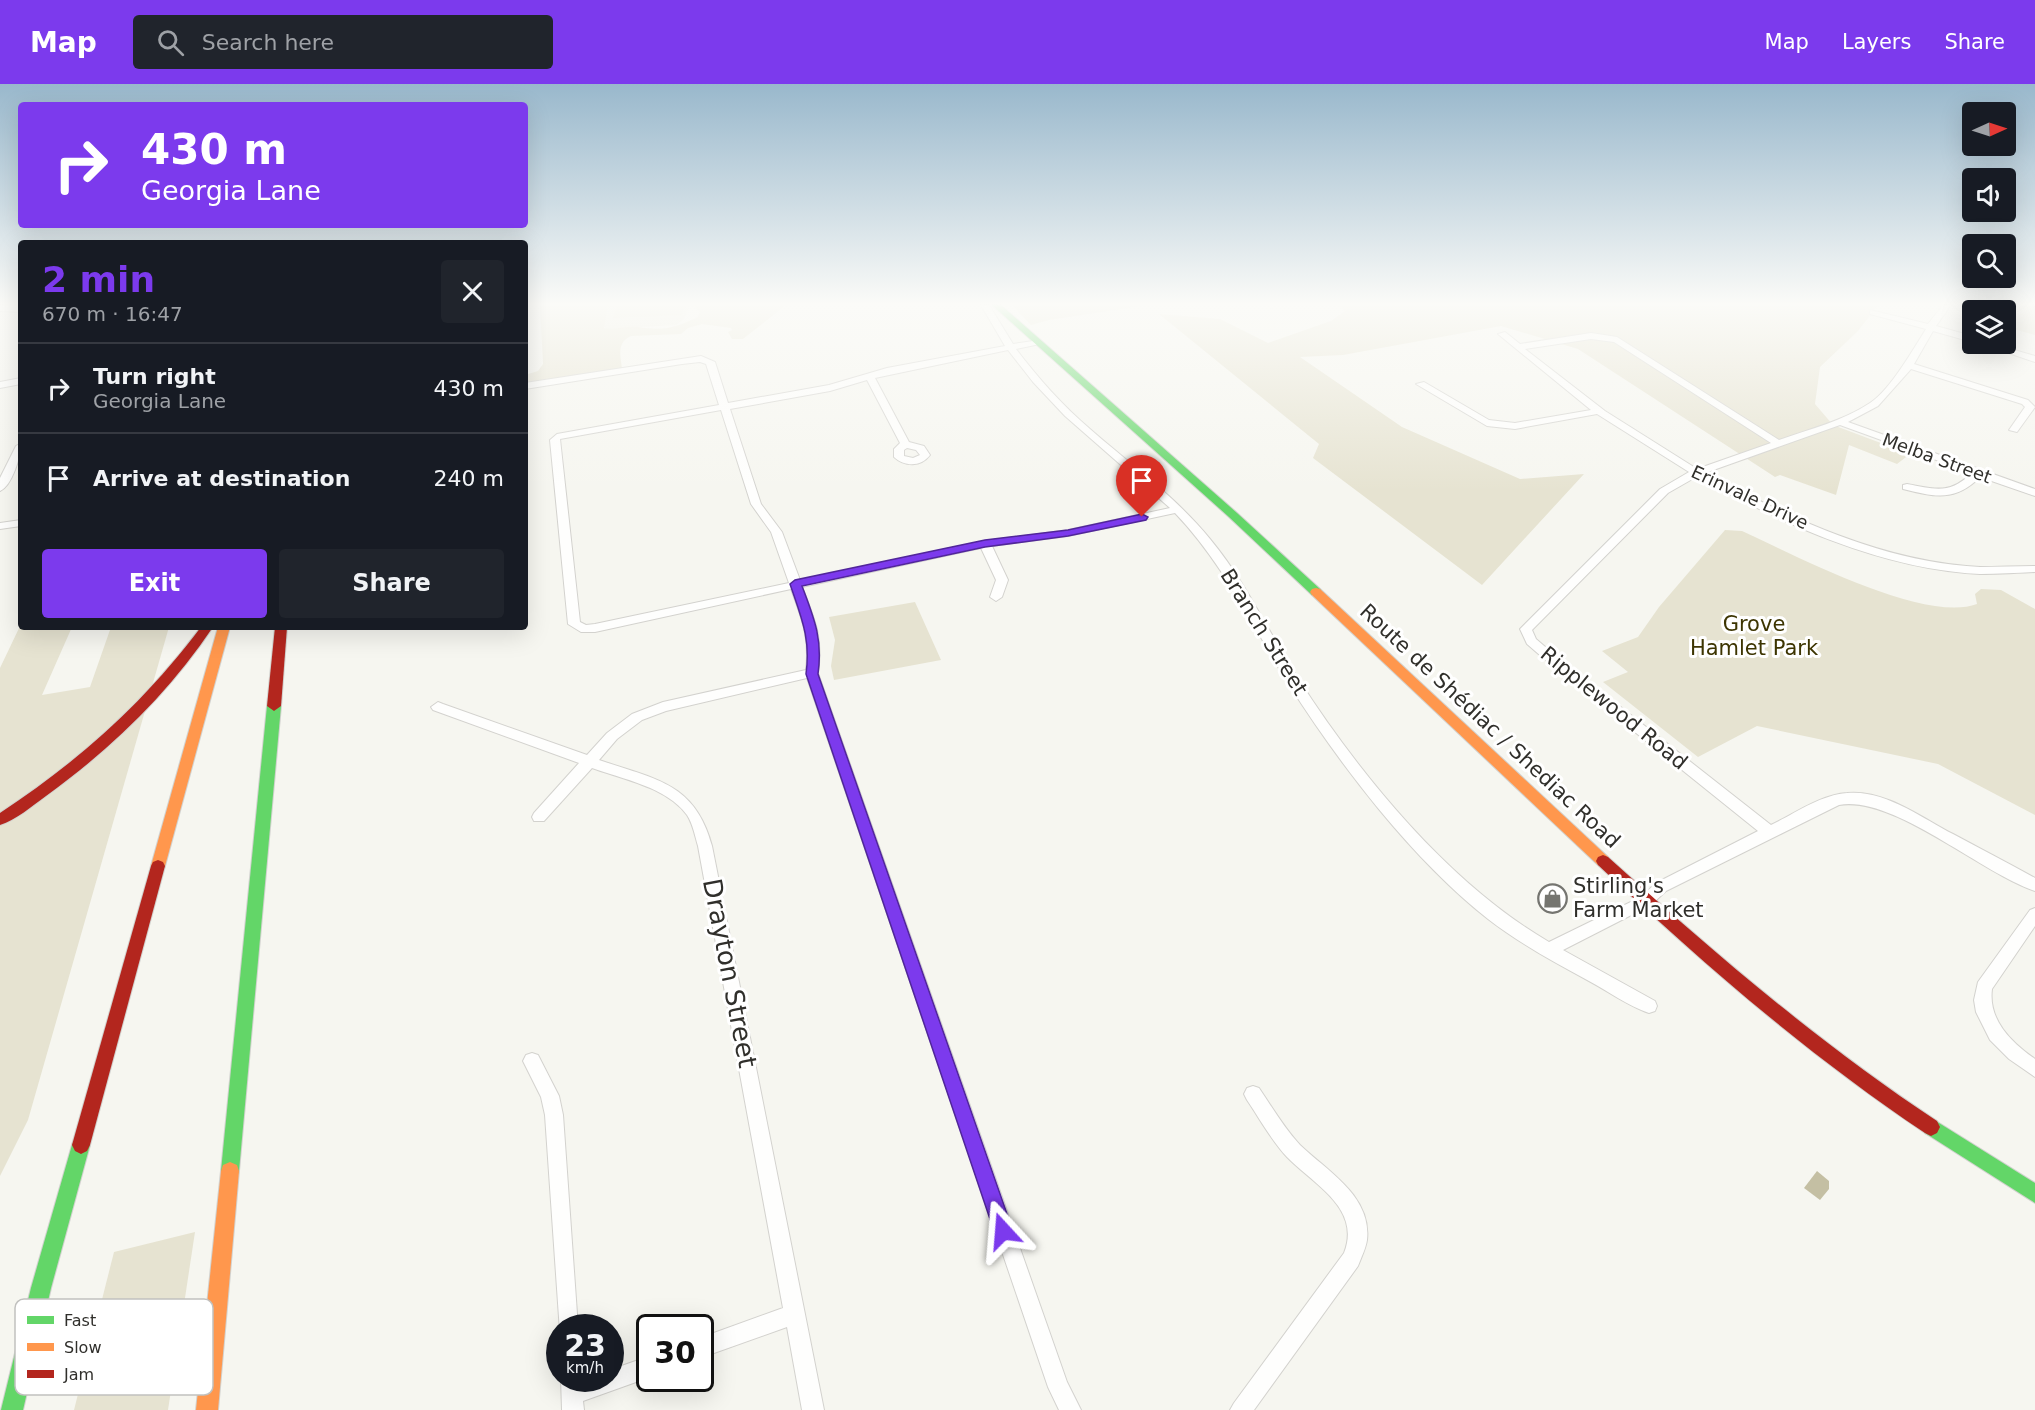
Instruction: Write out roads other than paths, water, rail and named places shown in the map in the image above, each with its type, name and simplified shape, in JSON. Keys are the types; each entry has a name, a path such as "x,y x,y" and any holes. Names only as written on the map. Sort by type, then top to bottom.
{"main road":[{"name":"Route de Shédiac / Shediac Road","path":"1065,367 1233,515 1646,901 1825,1054 1951,1141 2035,1194"},
{"path":"0,820 67,776 130,720 176,672 205,630"},
{"path":"38,1299 223,630"},
{"path":"213,1347 281,630"},
{"path":"12,1410 16,1395"},
{"path":"207,1410 208,1395"}],"street":[{"path":"528,386 650,367"},
{"path":"712,367 756,504 776,532 812,630 815,650 812,674 1046,1353 1058,1387 1070,1410"},
{"path":"910,367 887,371 830,388 557,437 555,440 574,624 585,629 595,628 985,544 1068,533 1178,509"},
{"name":"Branch Street","path":"1029,367 1072,418 1178,509 1217,556 1307,702 1368,784 1432,857 1475,899 1550,949 1649,1006"},
{"name":"Erinvale Drive","path":"1543,367 1599,411 1695,473 1783,515 1865,548 1915,560 1975,570 2035,569"},
{"path":"1659,367 1779,444"},
{"name":"Ripplewood Road","path":"1769,832 1553,660 1531,641 1526,629 1664,491 1695,473 1840,422 1875,404 1907,367"},
{"path":"1915,367 2025,402 2030,407 2014,430"},
{"path":"870,377 905,444"},
{"path":"0,385 18,382"},
{"path":"1421,384 1487,423 1515,426 1599,411"},
{"name":"Melba Street","path":"1840,422 2035,493"},
{"path":"0,488 18,452"},
{"path":"1907,487 1947,494 1963,489 1978,473"},
{"path":"0,526 18,523"},
{"path":"985,544 1002,580 996,597"},
{"path":"539,817 621,728 644,713 812,674"},
{"name":"Drayton Street","path":"438,707 676,795 690,806 700,825 813,1410"},
{"path":"1550,949 1646,901 1661,887 1769,832 1830,802 1858,797 1894,808 2035,885"},
{"path":"2035,914 1984,987 1981,999 1987,1018 2006,1045 2035,1069"},
{"path":"532,1061 550,1096 554,1115 567,1314"},
{"path":"1241,1410 1351,1258 1358,1234 1355,1214 1346,1199 1288,1144 1253,1094"},
{"path":"714,1343 795,1314"},
{"path":"572,1394 636,1371"}],"place":[{"name":"Stirling's Farm Market","path":"1552,898"}],"park label":[{"name":"Grove Hamlet Park","path":"1754,636"}]}
